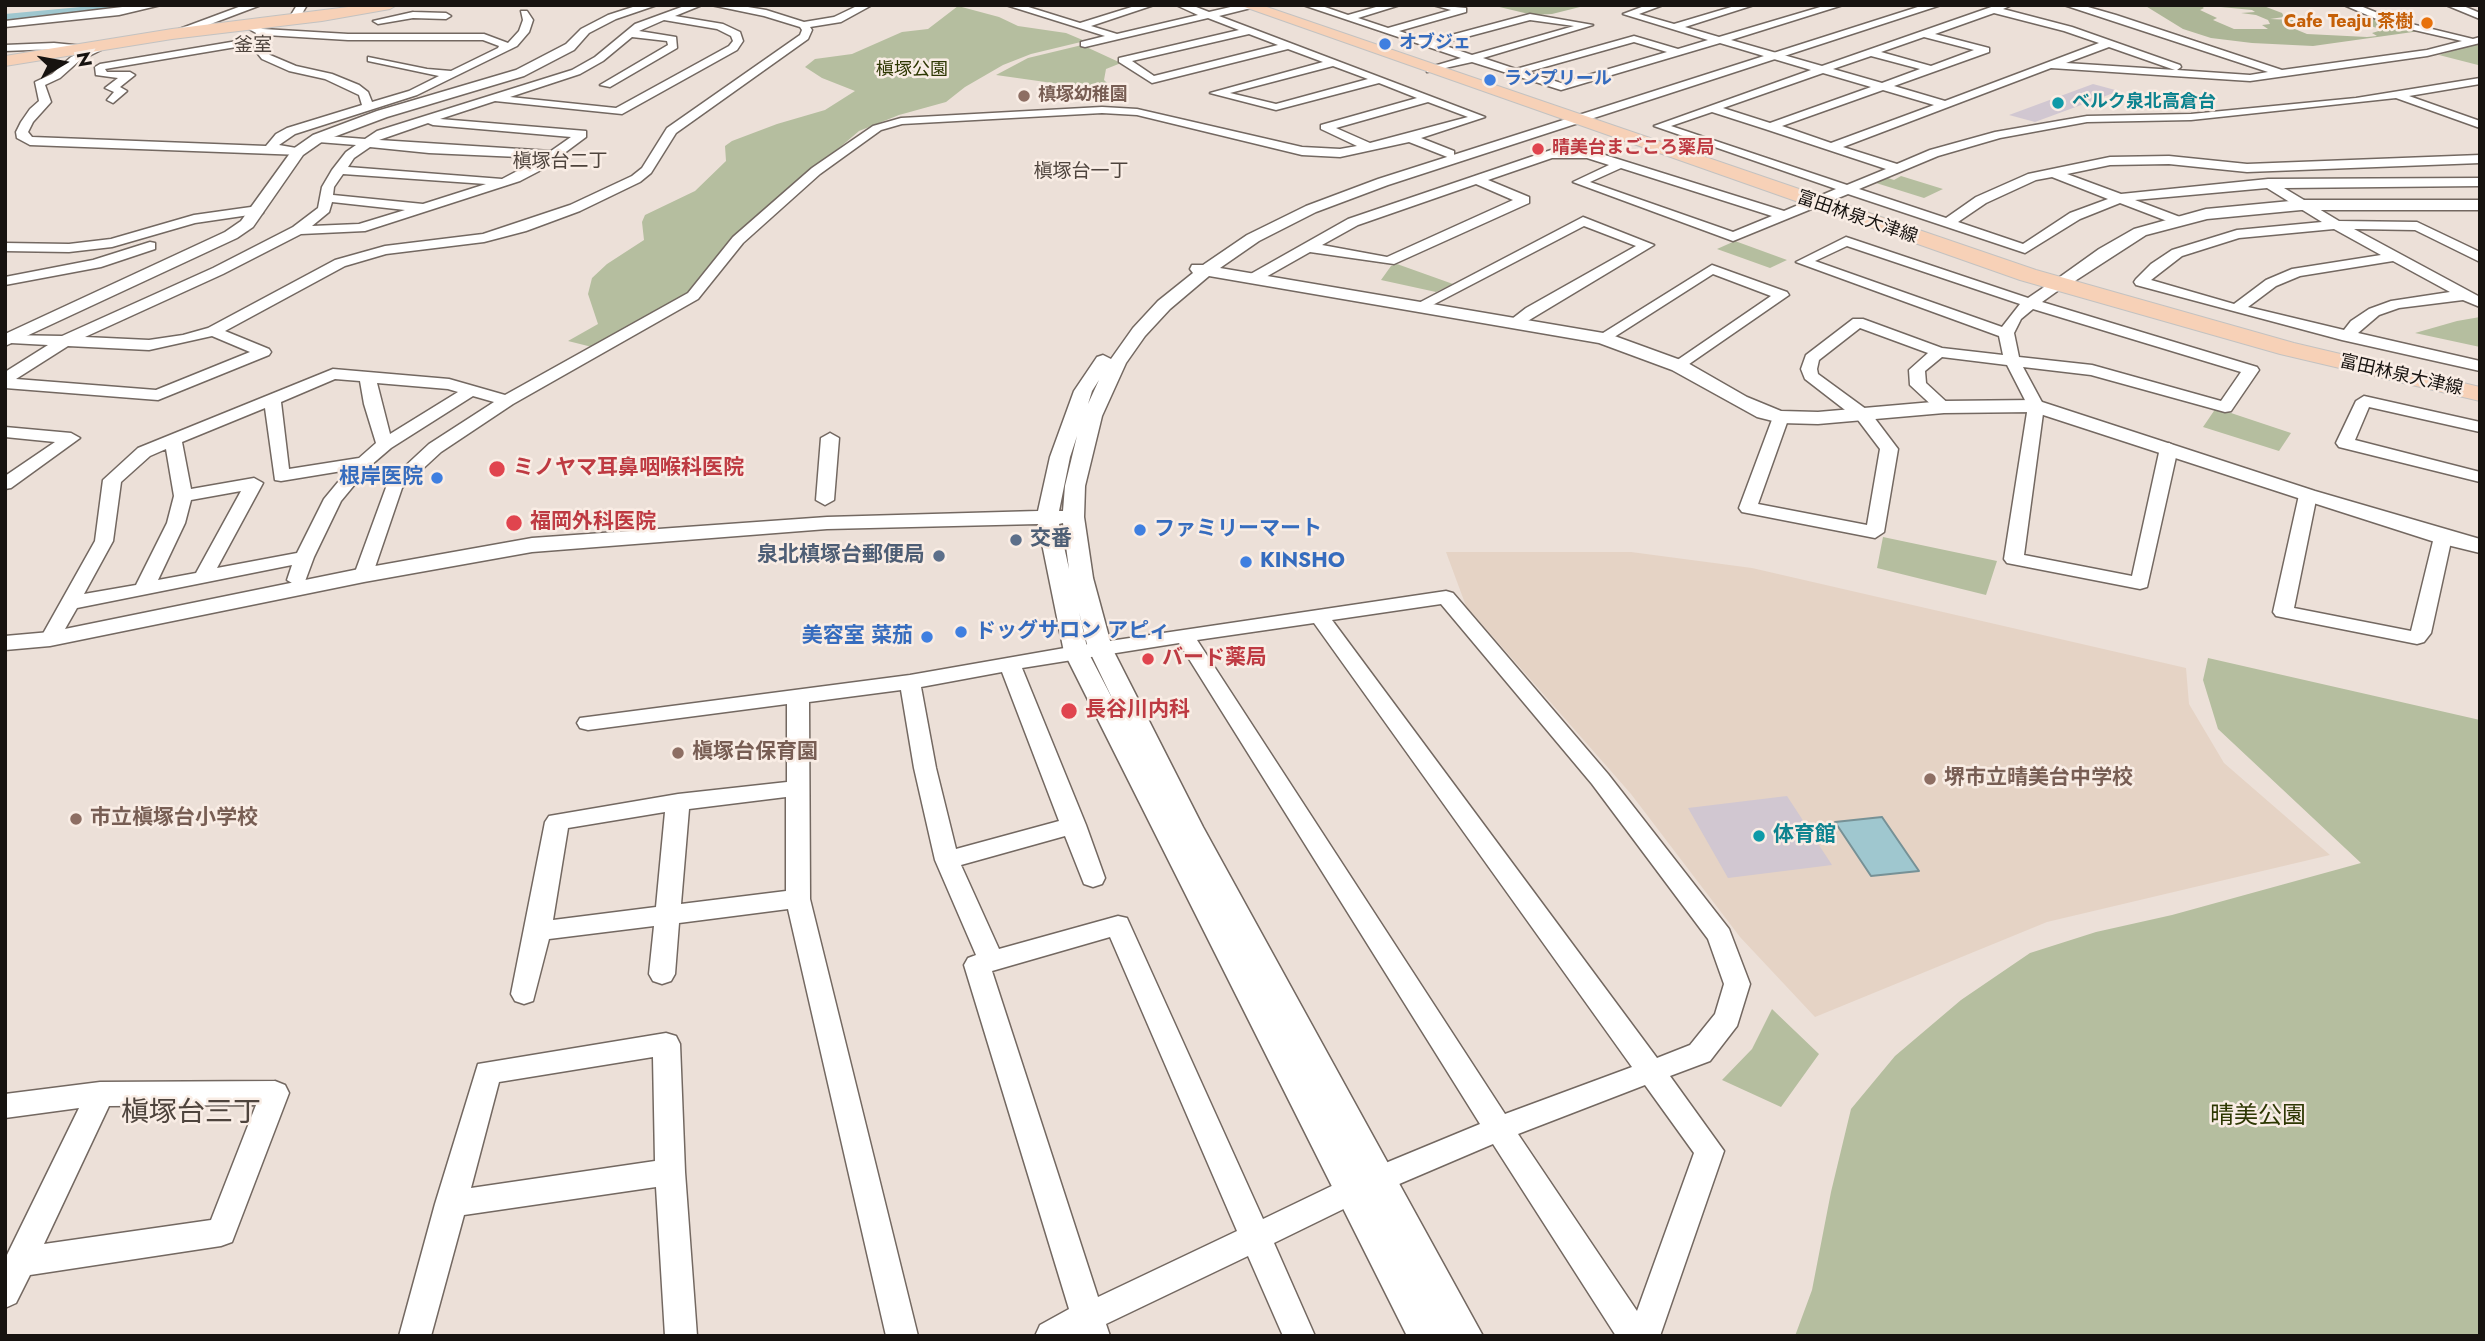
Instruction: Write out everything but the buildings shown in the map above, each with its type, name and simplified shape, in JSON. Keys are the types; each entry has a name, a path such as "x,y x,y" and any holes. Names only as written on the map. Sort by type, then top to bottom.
{"main road":[{"path":"5,61 172,34 256,32 293,20 390,5"},
{"name":"富田林泉大津線","path":"1248,5 1814,203 2058,285 2276,346 2480,394"}],"street":[{"path":"5,24 119,12 156,5"},
{"path":"172,34 256,5"},
{"path":"293,20 302,5"},
{"path":"407,5 408,9 416,11 413,15"},
{"path":"8,340 231,235 247,224 298,152 318,138 382,114 466,92 520,73 570,47 585,31 612,17 697,5"},
{"path":"716,5 766,13 804,25 837,20 864,6"},
{"path":"846,5 864,6"},
{"path":"1012,5 1116,37"},
{"path":"1080,26 1149,5"},
{"path":"364,575 394,486 435,448 507,401 693,296 738,240 816,171 877,128 901,121 1101,110 1137,112 1303,151 1340,153 1410,138 1479,117 1181,5"},
{"path":"1085,44 1248,5"},
{"path":"1348,18 1395,5"},
{"path":"1388,31 1463,10 1438,5"},
{"path":"1658,5 1628,13 1944,104"},
{"path":"1675,27 1749,5"},
{"path":"1311,6 1553,86 1569,87 1838,5"},
{"path":"1464,1336 1189,827 1100,648 1082,578 1073,517 1075,486 1089,428 1117,363 1139,332 1197,269 1253,238 1347,194 1917,5"},
{"path":"1770,55 1936,5"},
{"path":"2007,5 1660,126 2025,249 2075,216 2122,198 2194,188 2270,184 2480,182"},
{"path":"2349,5 2392,22 2477,41"},
{"path":"2451,5 2480,16"},
{"path":"2075,6 2283,74"},
{"path":"1044,16 1064,9"},
{"path":"1994,10 2068,29 2199,75"},
{"path":"5,381 66,340 218,271 298,230 324,209 328,187 350,155 381,134 556,79 599,59 657,11"},
{"path":"496,99 618,112 733,48 738,41 736,34 719,26 657,11"},
{"path":"276,150 271,147 280,137 291,131 397,100 503,50 524,32 528,20 524,13"},
{"path":"377,21 413,15 446,16"},
{"path":"1429,44 1530,17 1588,25 1430,69"},
{"path":"847,25 858,20"},
{"path":"8,340 149,345 213,331 340,262 385,250 484,238 522,228 614,191 647,170 671,131 804,37 807,30 804,25"},
{"path":"1248,31 1123,60 1152,80 1287,46"},
{"path":"113,100 121,91 111,88 130,75 101,78 100,67 256,32 498,40 504,44 503,50"},
{"path":"256,32 259,49 267,57 293,69 328,76 355,87 364,94 369,108"},
{"path":"606,85 673,46 672,39 648,34 627,34"},
{"path":"1769,127 1985,50 1924,34"},
{"path":"428,49 447,37"},
{"path":"1513,73 1634,39 1681,53"},
{"path":"2048,65 2235,78 2283,74 2427,53 2477,41"},
{"path":"1831,147 2109,43"},
{"path":"5,48 97,48"},
{"path":"97,48 75,59 56,76 39,85 44,92 45,102 34,111 27,122 22,132 23,138 30,141 298,152"},
{"path":"1871,53 1931,69"},
{"path":"372,59 427,72 453,74"},
{"path":"1332,63 1216,93 1276,107 1378,80"},
{"path":"556,79 581,82"},
{"path":"1619,164 1579,182 1733,237 1952,146 2054,124 2087,119 2191,117 2396,95 2480,81"},
{"path":"593,83 658,90"},
{"path":"2461,84 2480,92"},
{"path":"2396,95 2480,125"},
{"path":"1369,147 1325,127 1428,98"},
{"path":"1713,108 1897,168"},
{"path":"1427,1336 1076,652 1047,517 1060,457 1083,391 1124,328 1232,239 1345,187 1572,119"},
{"path":"298,230 360,228 391,220 503,182 539,166 582,134 420,121"},
{"path":"894,132 931,130"},
{"path":"318,138 429,149 554,155"},
{"path":"1410,138 1450,154"},
{"path":"1252,279 1353,222 1551,154 1567,152 1588,154 1783,215"},
{"path":"1948,223 2006,187 2049,171 2136,159 2246,168 2480,159"},
{"path":"2360,163 2399,182"},
{"path":"2246,168 2301,205 2480,303"},
{"path":"338,170 503,182"},
{"path":"2049,171 2175,220"},
{"path":"1307,247 1389,261 1524,200 1475,179"},
{"path":"327,198 426,207"},
{"path":"2169,447 2140,583 2014,559 2036,406 2011,360 2006,333 2015,317 2030,303 2124,240 2175,220 2234,209 2301,205 2480,205"},
{"path":"5,247 69,248 112,243 194,219 258,210"},
{"path":"5,281 107,261 226,214"},
{"path":"1418,307 1583,221 1647,245 1516,322"},
{"path":"2480,258 2417,226 2336,225 2262,231 2208,242 2177,253 2156,267 2141,282 2347,337 2480,366"},
{"path":"1782,417 1748,508 1875,532 1889,449 1864,416 1811,376 1809,369 1812,358 1858,322 1939,352 2092,370 2225,407 2252,370 2030,303 1846,241 1803,262 2006,333"},
{"path":"2236,309 2271,283 2297,272 2395,257"},
{"path":"1197,269 1603,338 1679,366 1764,413 1782,417 1864,416 1944,407 2036,406 2169,447 2308,495 2480,546"},
{"path":"1603,338 1712,269 1782,295 1679,366"},
{"path":"2347,337 2356,324 2374,312 2396,304 2464,295"},
{"path":"5,381 158,395 263,352 213,331"},
{"path":"1939,352 1917,370 1918,385 1944,407"},
{"path":"50,639 104,541 112,480 144,452 333,374 449,384 507,401"},
{"path":"368,378 372,404 385,444"},
{"path":"297,580 304,557 333,499 364,462 385,444 472,390"},
{"path":"272,399 281,476"},
{"path":"2480,427 2364,401 2345,443 2480,477"},
{"path":"5,432 71,438 5,484"},
{"path":"825,500 830,438"},
{"path":"144,589 176,523 183,496 173,439"},
{"path":"183,496 364,462"},
{"path":"203,577 254,483"},
{"path":"2308,495 2283,612 2417,638 2421,633 2443,537"},
{"path":"5,643 50,639 364,575 532,545 827,523 1073,517"},
{"path":"70,603 304,557"},
{"path":"588,723 910,682 1100,648 1446,597 1600,779 1720,936 1737,984 1727,1018 1700,1053 1499,1129 1353,1190 1111,1307 1090,1326 1051,1336"},
{"path":"1318,616 1709,1151 1644,1336"},
{"path":"1185,637 1499,1129 1635,1336"},
{"path":"1009,663 1093,878"},
{"path":"910,682 925,768 947,860 991,961"},
{"path":"798,696 798,899 902,1336"},
{"path":"524,994 557,822 678,802 798,788"},
{"path":"662,974 678,802"},
{"path":"947,860 1074,825"},
{"path":"538,932 798,899"},
{"path":"1090,1326 977,965 1118,925 1299,1336"},
{"path":"415,1336 488,1072 666,1044 670,1172 681,1336"},
{"path":"5,1106 100,1094 275,1093 221,1232 20,1262"},
{"path":"5,1293 100,1094"},
{"path":"450,1204 670,1172"}],"shaded area":[{"name":"堺市立晴美台中学校","path":"1446,552 1631,552 1752,568 2186,668 2189,704 2224,763 2330,855 2047,922 1815,1017 1740,937 1631,794 1466,606"}],"green space":[{"path":"1491,5 1588,5 1552,14 1533,15"},
{"path":"2144,5 2200,5 2204,8 2200,10 2217,18 2213,20 2234,29 2268,29 2262,25 2270,24 2268,20 2256,15 2241,13 2255,12 2252,10 2221,7 2261,5 2282,13 2284,17 2270,19 2293,20 2300,24 2290,27 2307,34 2367,37 2377,36 2372,33 2382,30 2349,18 2368,18 2420,31 2313,46 2252,43 2211,38 2183,29"},
{"name":"槇塚公園","path":"958,6 999,17 1018,26 1066,33 1085,41 1031,54 1003,65 965,87 946,102 899,115 859,131 727,244 692,290 681,299 592,347 568,341 598,324 588,294 592,278 607,264 644,240 642,222 645,215 695,191 726,161 725,146 732,141 825,110 855,91 822,78 805,67 815,59 852,54 902,32 928,29"},
{"path":"2480,43 2478,65 2439,55 2455,50"},
{"path":"1082,45 1121,63 1106,69 1104,80 1112,88 1102,90 996,75 1028,58"},
{"path":"1901,176 1943,189 1924,198 1873,182 1885,177 1894,180"},
{"path":"1735,241 1787,260 1770,268 1717,249"},
{"path":"1397,264 1453,284 1436,292 1381,280 1391,266"},
{"path":"2480,317 2480,347 2415,333 2457,321"},
{"path":"2216,408 2291,433 2279,451 2203,427"},
{"path":"1883,537 1997,561 1986,595 1877,568"},
{"name":"晴美公園","path":"2208,658 2480,720 2480,1336 1795,1336 1812,1290 1851,1109 1895,1056 1961,1000 2030,953 2096,932 2172,915 2361,863 2218,729 2203,680"},
{"path":"1772,1009 1819,1054 1781,1107 1722,1080 1752,1049"}],"water":[{"path":"1882,817 1919,871 1871,876 1835,822"}],"waterway":[{"path":"5,19 86,13 136,5"}],"place":[{"name":"Cafe Teaju 茶樹","path":"2427,23"},
{"name":"オブジェ","path":"1385,44"},
{"name":"ランプリール","path":"1490,80"},
{"name":"槙塚幼稚園","path":"1024,96"},
{"name":"ベルク泉北高倉台","path":"2058,103"},
{"name":"晴美台まごころ薬局","path":"1538,149"},
{"name":"ミノヤマ耳鼻咽喉科医院","path":"497,469"},
{"name":"根岸医院","path":"437,478"},
{"name":"福岡外科医院","path":"514,523"},
{"name":"ファミリーマート","path":"1140,530"},
{"name":"交番","path":"1016,540"},
{"name":"泉北槙塚台郵便局","path":"939,556"},
{"name":"KINSHO","path":"1246,562"},
{"name":"ドッグサロン アピィ","path":"961,632"},
{"name":"美容室 菜茄","path":"927,637"},
{"name":"バード薬局","path":"1148,659"},
{"name":"長谷川内科","path":"1069,711"},
{"name":"槇塚台保育園","path":"678,753"},
{"name":"堺市立晴美台中学校","path":"1930,779"},
{"name":"市立槇塚台小学校","path":"76,819"},
{"name":"体育館","path":"1759,836"}],"district":[{"name":"釜室","path":"253,46"},
{"name":"槇塚台二丁","path":"560,162"},
{"name":"槇塚台一丁","path":"1081,172"},
{"name":"槇塚台三丁","path":"191,1114"}]}
